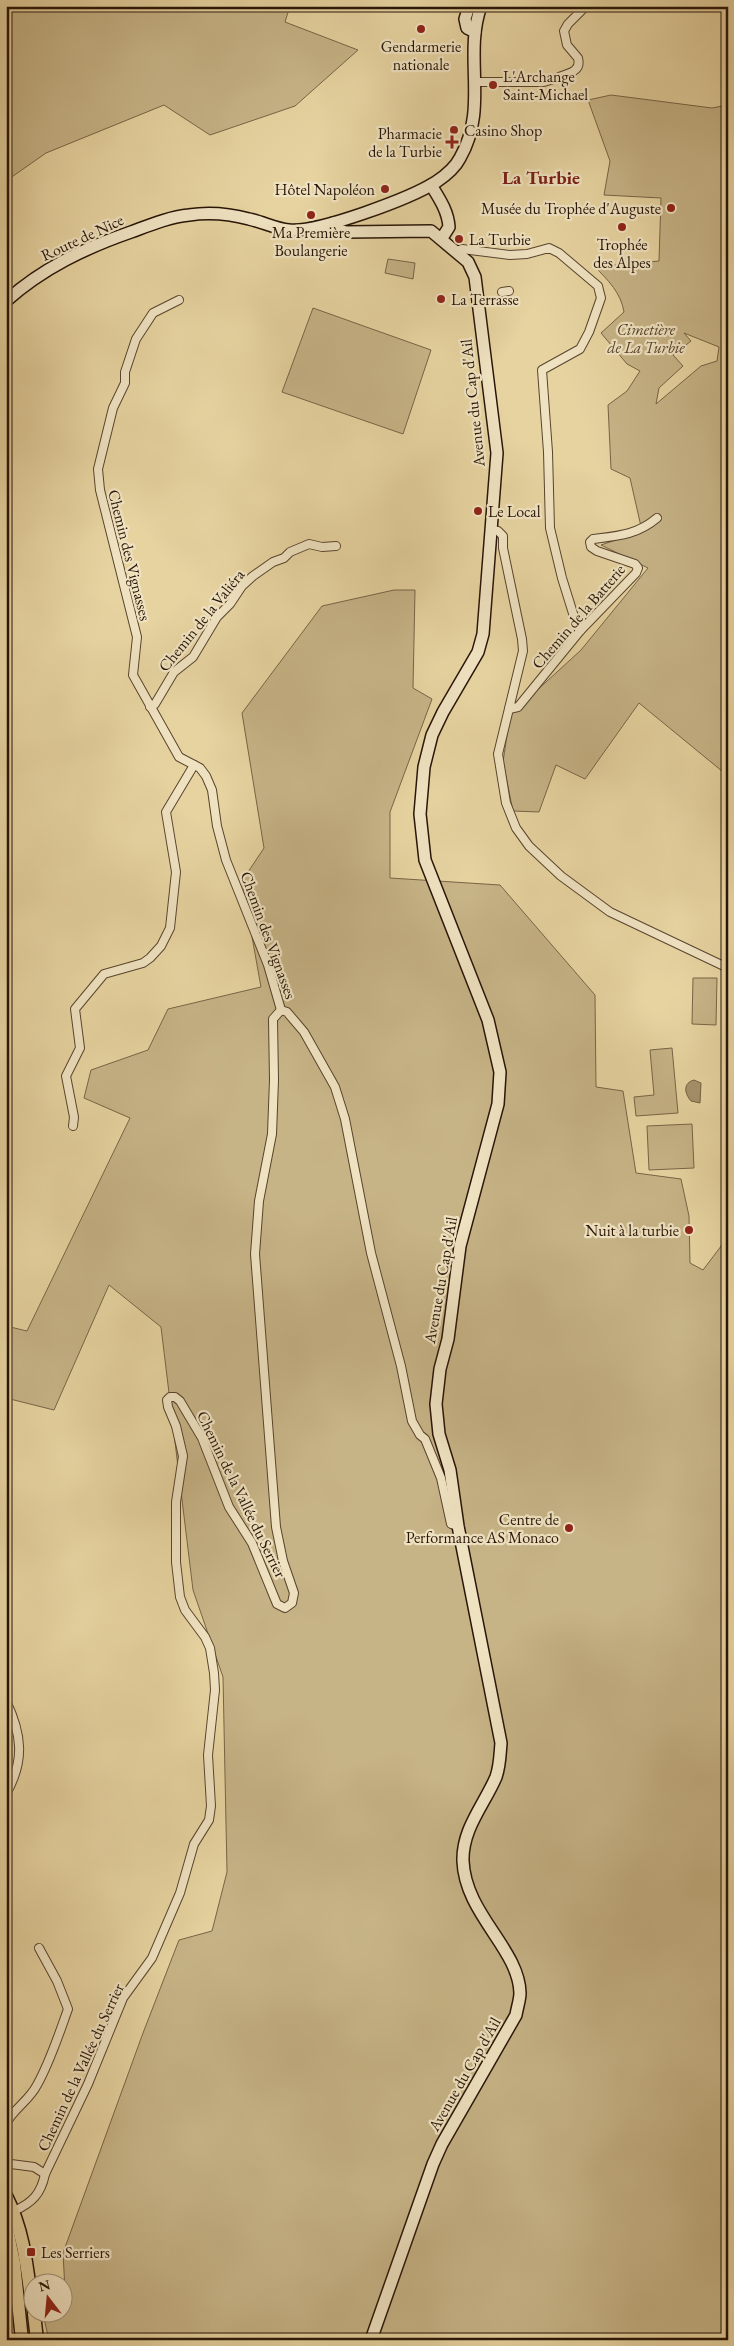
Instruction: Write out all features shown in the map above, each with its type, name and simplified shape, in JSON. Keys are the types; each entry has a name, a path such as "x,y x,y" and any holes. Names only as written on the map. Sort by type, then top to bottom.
{"main road":[{"path":"6,2196 23,2239 28,2274"},
{"path":"6,2224 11,2238 22,2340"},
{"path":"35,2324 37,2340"}],"street":[{"path":"470,6 465,24 466,28 475,32"},
{"name":"Route de Nice","path":"6,301 40,274 64,260 127,233 180,216 203,213 231,215 290,230 333,223 431,185 454,166 464,150 474,120 476,82 474,46 481,6"},
{"path":"476,82 554,80 565,73 575,71 578,66 578,58 567,45 564,31 586,6"},
{"path":"333,223 336,229 346,232 426,230 438,235 449,227 443,204 431,185"},
{"name":"Avenue du Cap d'Ail","path":"371,2340 433,2164 442,2144 516,2015 520,1992 512,1963 473,1901 466,1882 464,1844 471,1824 496,1776 501,1743 458,1526 450,1470 439,1434 436,1404 440,1369 448,1339 460,1246 498,1104 500,1072 488,1020 425,860 421,837 421,795 432,735 482,644 497,453 475,277 468,262 438,235"},
{"path":"457,251 462,249 510,255 528,254 543,249 554,250 591,279 601,291 592,325 580,349 542,370 548,452 550,528 562,578 580,631"},
{"name":"Chemin des Vignasses","path":"179,300 153,313 136,339 125,372 124,383 113,408 98,469 102,503 137,637 133,672 150,707 179,757 206,776 212,790 217,826 226,860 268,965 281,1010 287,1012 304,1032 335,1087 345,1120 371,1253 402,1366 412,1421 420,1435 425,1439 441,1478 451,1524 458,1526"},
{"name":"Chemin de la Batterie","path":"509,709 518,707 580,631 636,573 638,568 636,564 597,551 591,547 590,542 593,539 627,535 640,530 657,518"},
{"path":"492,530 498,531 502,536 523,651 498,754 500,772 512,821 529,846 561,876 610,912 728,968"},
{"name":"Chemin de la Valiéra","path":"150,707 155,704 174,672 193,657 211,625 248,581 273,562 309,544 322,547 336,546"},
{"path":"72,1126 74,1117 66,1076 80,1048 76,1006 104,974 143,963 150,958 166,936 172,920 176,872 166,812 194,766"},
{"name":"Chemin de la Vallée du Serrier","path":"14,2213 29,2204 42,2186 45,2174 88,2084 124,1998 152,1958 180,1893 194,1844 209,1820 208,1755 213,1708 214,1673 210,1648 205,1637 185,1610 180,1597 176,1562 176,1502 183,1456 176,1426 168,1407 167,1400 170,1397 175,1397 180,1401 202,1438 229,1507 252,1544 277,1604 285,1608 292,1602 294,1593 283,1561 276,1527 255,1254 259,1201 272,1134 274,1080 273,1019 276,1013 281,1010"},
{"path":"425,1439 439,1434"},
{"path":"6,1701 12,1713 21,1748 18,1767 6,1794"},
{"path":"6,2124 18,2108 26,2102 38,2085 68,2009 57,1981 39,1948"},
{"path":"6,2161 12,2164 34,2167 45,2174"}],"green space":[{"path":"6,6 290,6 285,22 358,50 295,106 210,135 164,105 46,153 6,181"},
{"name":"Cimetière de La Turbie","path":"611,95 712,108 728,105 728,776 639,703 585,779 556,765 539,812 513,811 503,762 510,715 581,650 648,568 601,545 642,531 630,478 611,469 608,405 627,391 640,371 627,364 601,333 624,312 617,293 595,267 659,261 661,198 604,195 610,161 588,100","holes":["684,333 719,347 717,361 701,366 656,404 659,388 683,366 673,355 691,341"]},
{"path":"388,259 415,263 413,279 385,273"},
{"path":"313,308 431,350 403,434 282,392"},
{"path":"394,590 415,590 413,688 432,699 390,812 390,878 500,885 595,995 596,1087 623,1091 636,1173 681,1179 689,1216 690,1263 703,1270 728,1237 728,2340 49,2340 45,2324 72,2324 72,2274 64,2274 63,2253 179,1940 212,1931 227,1872 223,1677 193,1590 161,1327 109,1285 54,1410 6,1398 6,1326 27,1331 130,1118 84,1098 91,1070 148,1050 168,1009 261,987 242,881 264,848 242,713 322,606"},
{"path":"693,978 717,978 716,1025 692,1024"},
{"path":"672,1048 678,1113 636,1116 634,1097 654,1095 650,1050"},
{"path":"692,1124 694,1168 649,1170 647,1126"}],"shaded area":[{"path":"694,1080 701,1083 700,1103 691,1101 686,1092 688,1083"}],"place":[{"name":"Gendarmerie nationale","path":"421,29"},
{"name":"L'Archange Saint-Michael","path":"493,85"},
{"name":"Casino Shop","path":"454,130"},
{"name":"Pharmacie de la Turbie","path":"452,142"},
{"name":"Hôtel Napoléon","path":"385,189"},
{"name":"Musée du Trophée d'Auguste","path":"671,208"},
{"name":"Ma Première Boulangerie","path":"311,215"},
{"name":"Trophée des Alpes","path":"622,227"},
{"name":"La Turbie","path":"459,239"},
{"name":"La Terrasse","path":"441,299"},
{"name":"Le Local","path":"478,511"},
{"name":"Nuit à la turbie","path":"689,1230"},
{"name":"Centre de Performance AS Monaco","path":"569,1528"},
{"name":"Les Serriers","path":"31,2252"}],"district":[{"name":"La Turbie","path":"541,177"}]}
